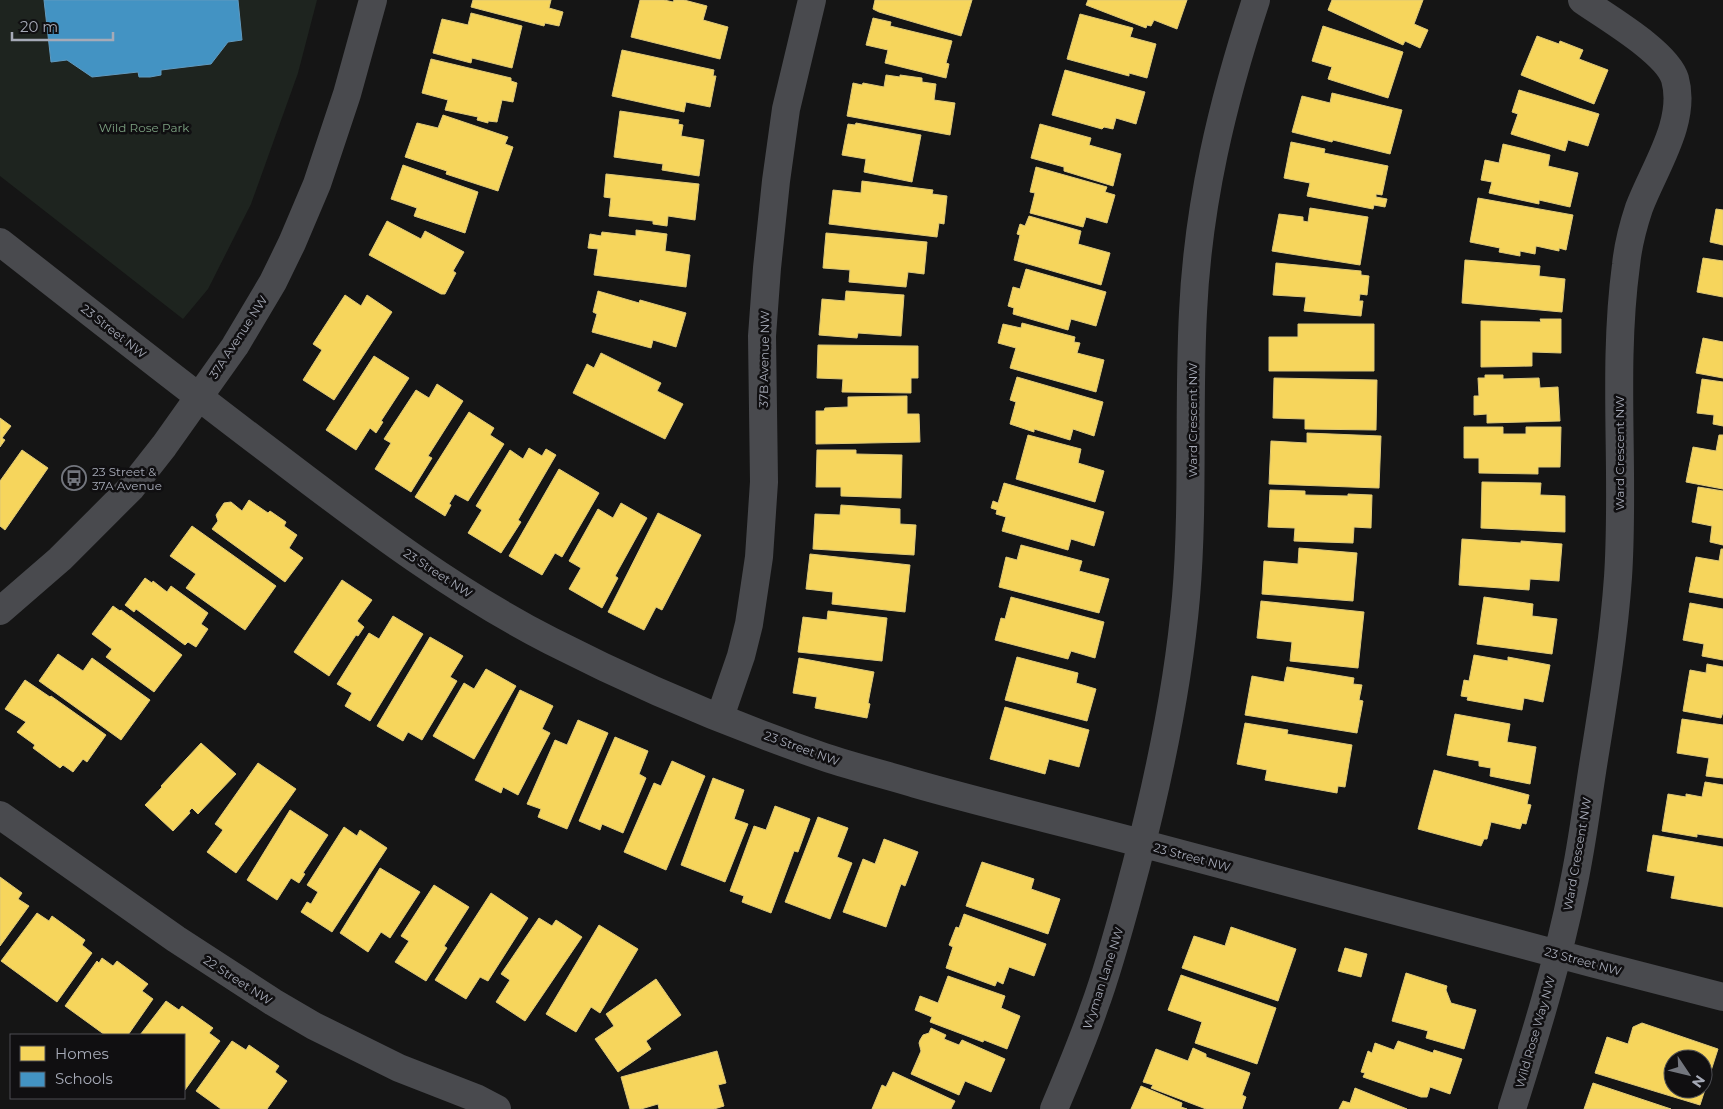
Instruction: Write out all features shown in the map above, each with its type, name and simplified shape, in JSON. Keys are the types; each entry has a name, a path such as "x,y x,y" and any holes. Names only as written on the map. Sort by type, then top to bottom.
{"street":[{"name":"37A Avenue NW","path":"0,611 60,559 131,488 164,446 235,346 273,282 292,244 317,184 347,94 373,0"},
{"name":"37B Avenue NW","path":"720,718 741,656 749,624 759,556 764,482 762,336 767,268 786,109 812,0"},
{"name":"Ward Crescent NW","path":"1142,843 1155,791 1169,719 1180,653 1186,598 1192,486 1192,314 1200,232 1224,103 1256,0"},
{"name":"Ward Crescent NW","path":"1557,954 1574,886 1614,622 1620,534 1620,328 1626,261 1639,208 1677,115 1678,96 1674,76 1664,61 1648,46 1582,0"},
{"name":"23 Street NW","path":"0,242 199,397 377,532 476,599 547,639 633,680 720,718 828,758 1016,812 1142,843 1723,997"},
{"name":"22 Street NW","path":"0,815 176,939 273,1002 314,1026 391,1064 476,1098 497,1109"},
{"name":"Wyman Lane NW","path":"1054,1109 1107,972 1142,843"},
{"name":"Wild Rose Way NW","path":"1512,1109 1539,1022 1557,954"}],"green space":[{"name":"Wild Rose Park","path":"0,0 317,0 298,73 251,204 208,289 183,319 0,176"}],"building: Homes":[{"path":"473,0 551,0 549,8 563,12 559,26 545,23 544,26 471,7"},
{"path":"640,0 673,2 674,0 684,0 707,6 703,20 728,27 720,59 631,37"},
{"path":"875,0 972,0 961,36 879,12 873,9"},
{"path":"1088,0 1187,0 1177,29 1154,20 1151,26 1147,25 1146,28 1086,5"},
{"path":"1332,0 1423,0 1414,24 1428,30 1420,48 1405,41 1403,45 1328,10"},
{"path":"471,13 522,26 512,68 472,58 471,63 433,53 442,19 468,25"},
{"path":"1080,14 1133,28 1130,37 1156,44 1147,78 1129,73 1129,76 1067,59"},
{"path":"873,18 891,22 890,26 952,41 946,63 949,64 946,78 885,63 888,50 866,45"},
{"path":"1323,26 1403,52 1388,98 1328,79 1332,67 1312,61"},
{"path":"1537,36 1559,44 1560,41 1583,50 1579,59 1608,70 1594,104 1521,75"},
{"path":"622,50 714,70 713,76 716,76 710,107 686,102 684,112 612,96"},
{"path":"431,59 511,78 511,81 517,83 513,102 502,100 497,122 488,121 488,123 477,120 478,117 445,110 448,100 422,93"},
{"path":"1065,70 1145,92 1136,124 1116,118 1113,129 1104,127 1102,129 1052,115"},
{"path":"886,75 922,78 922,82 936,84 934,100 955,103 950,135 847,116 853,83 884,87"},
{"path":"1519,90 1599,114 1588,146 1568,140 1565,151 1511,134 1518,114 1512,112"},
{"path":"1332,93 1402,110 1390,154 1292,132 1302,96 1330,103"},
{"path":"620,111 679,120 678,124 683,125 681,136 704,140 699,176 662,170 663,164 614,157"},
{"path":"443,115 508,137 505,144 513,147 498,191 446,174 447,171 405,157 417,123 438,128"},
{"path":"856,123 921,135 912,182 864,172 866,159 842,155 848,124 855,125"},
{"path":"1040,124 1091,138 1089,145 1121,154 1113,186 1064,171 1064,167 1031,158"},
{"path":"1291,142 1325,149 1324,153 1388,166 1382,195 1376,194 1376,197 1387,199 1385,207 1374,205 1373,209 1307,196 1310,183 1284,178"},
{"path":"1503,144 1550,155 1548,166 1578,173 1570,207 1539,200 1539,204 1489,193 1492,182 1481,180 1485,160 1499,163"},
{"path":"403,165 478,192 465,233 414,216 417,208 391,199"},
{"path":"1036,167 1107,187 1105,192 1115,195 1107,223 1086,217 1083,227 1030,213 1035,193 1030,192"},
{"path":"606,174 699,184 695,220 668,216 667,226 653,224 653,221 609,216 611,198 604,197"},
{"path":"862,181 933,190 932,194 947,196 944,224 939,223 937,237 829,224 833,190 861,193"},
{"path":"1478,198 1573,215 1566,250 1559,248 1559,251 1536,246 1535,254 1520,251 1520,256 1499,252 1500,248 1470,242"},
{"path":"1310,208 1368,217 1360,265 1272,251 1279,214 1303,217 1303,221 1308,222"},
{"path":"1716,209 1723,210 1723,245 1710,242"},
{"path":"1029,216 1081,231 1078,244 1110,253 1101,285 1014,260 1020,235 1017,234 1020,224 1025,226"},
{"path":"387,221 421,239 425,231 464,252 453,271 456,273 445,294 441,294 369,255"},
{"path":"636,230 667,234 665,251 690,255 686,287 594,275 598,249 588,248 590,234 601,236 602,232 636,236"},
{"path":"826,233 927,242 924,274 908,272 906,287 849,282 850,270 823,268"},
{"path":"1703,258 1723,261 1723,297 1697,292"},
{"path":"1465,260 1540,266 1539,276 1565,279 1562,312 1462,303"},
{"path":"1276,263 1361,271 1361,275 1369,276 1367,295 1360,294 1359,301 1363,301 1361,316 1304,311 1306,297 1273,295"},
{"path":"1026,269 1106,292 1096,326 1071,319 1068,330 1013,314 1014,308 1008,306 1013,287 1020,289"},
{"path":"598,291 639,303 640,300 686,313 676,347 653,340 651,348 592,332 597,314 593,312"},
{"path":"846,291 904,295 901,336 858,333 857,338 819,335 822,299 845,301"},
{"path":"345,295 361,306 367,295 392,312 334,400 303,380 322,350 313,344"},
{"path":"1540,319 1561,319 1561,353 1532,352 1532,366 1481,367 1481,321 1541,322"},
{"path":"1022,323 1075,337 1074,342 1080,343 1077,353 1104,360 1096,392 1010,368 1016,348 998,343 1003,324 1021,328"},
{"path":"1298,324 1374,324 1374,371 1269,371 1269,337 1298,337"},
{"path":"1703,338 1723,342 1723,378 1696,373"},
{"path":"818,345 918,346 918,378 911,378 911,393 842,392 843,379 817,378"},
{"path":"601,353 661,383 657,391 683,404 665,439 573,393 587,364 594,368"},
{"path":"374,356 409,378 381,421 383,422 376,433 370,428 356,450 326,430"},
{"path":"1485,375 1503,375 1503,379 1539,378 1540,388 1558,387 1560,421 1487,423 1487,414 1474,415 1474,396 1479,396 1478,378 1485,378"},
{"path":"1017,377 1103,402 1094,436 1073,429 1070,440 1034,429 1034,432 1010,424 1016,402 1010,400"},
{"path":"1274,378 1377,380 1376,430 1305,429 1305,419 1273,418"},
{"path":"1702,379 1723,382 1723,426 1713,424 1714,415 1697,413"},
{"path":"437,384 463,401 428,456 432,458 411,492 375,469 391,443 384,439 416,390 429,398"},
{"path":"907,396 907,414 919,414 920,442 816,444 816,411 824,411 825,408 848,407 848,397"},
{"path":"469,412 494,428 490,435 504,444 468,501 455,494 445,516 415,497"},
{"path":"0,418 11,426 2,438 5,440 0,447"},
{"path":"1464,427 1503,427 1503,434 1526,434 1526,427 1561,427 1560,467 1538,467 1538,474 1479,473 1479,458 1464,458"},
{"path":"1307,433 1381,436 1379,488 1269,484 1271,441 1307,443"},
{"path":"1028,435 1081,449 1078,463 1104,471 1095,502 1016,479"},
{"path":"1719,435 1723,435 1723,489 1686,482 1693,447 1716,451"},
{"path":"529,448 542,456 546,449 556,455 518,520 521,522 501,553 468,533 482,510 476,506 510,450 523,459"},
{"path":"22,450 48,468 5,530 0,526 0,481"},
{"path":"817,450 856,450 856,454 902,455 901,498 841,496 841,487 816,487"},
{"path":"559,469 599,493 562,557 555,553 542,575 509,556"},
{"path":"1482,482 1541,483 1540,495 1565,496 1565,532 1481,528"},
{"path":"1004,483 1104,512 1094,546 1071,539 1068,550 1002,531 1006,517 996,514 997,510 991,508 993,501 998,503"},
{"path":"1698,487 1723,491 1723,545 1710,542 1712,526 1692,522"},
{"path":"1270,490 1305,491 1305,495 1372,495 1371,528 1354,527 1353,543 1294,541 1295,528 1268,527"},
{"path":"249,500 286,522 284,526 297,535 289,548 303,558 285,582 212,529 218,521 216,515 224,503 231,502 242,511"},
{"path":"621,503 647,518 615,576 618,578 602,608 569,589 581,568 569,561 598,509 613,518"},
{"path":"841,505 900,509 900,524 916,525 914,555 813,549 815,514 840,515"},
{"path":"658,513 701,535 662,610 656,607 644,630 608,612"},
{"path":"192,526 276,586 245,630 186,588 196,574 170,556"},
{"path":"1462,539 1562,544 1559,581 1530,579 1529,590 1459,585"},
{"path":"1021,545 1082,561 1079,571 1109,579 1099,613 999,587 1006,557 1017,560"},
{"path":"1299,548 1357,553 1353,601 1262,594 1264,561 1298,564"},
{"path":"1721,549 1723,549 1723,598 1689,592 1696,557 1719,561"},
{"path":"810,554 910,565 905,612 832,604 833,592 806,589"},
{"path":"145,578 152,583 153,581 167,592 171,586 208,613 201,624 208,629 196,647 188,642 185,645 136,609 134,612 125,605"},
{"path":"342,580 372,600 357,621 364,627 358,636 356,635 329,676 294,652"},
{"path":"1011,597 1104,622 1095,658 1071,651 1068,659 995,640 1001,618 1005,619"},
{"path":"1484,597 1533,604 1532,616 1557,619 1552,654 1477,644"},
{"path":"1261,601 1364,612 1358,668 1290,661 1292,642 1257,638"},
{"path":"1690,603 1723,609 1723,660 1702,656 1704,644 1683,640"},
{"path":"113,606 182,655 154,692 106,657 112,649 92,634"},
{"path":"828,611 887,618 882,661 798,652 803,617 827,620"},
{"path":"393,616 423,634 370,721 345,706 352,693 337,684 369,633 379,639"},
{"path":"430,637 463,656 450,677 457,681 422,740 408,732 403,741 377,726"},
{"path":"58,654 83,671 92,658 150,700 121,740 39,681"},
{"path":"1474,655 1508,661 1508,657 1550,665 1543,702 1524,698 1522,710 1467,700 1468,697 1461,696 1464,680 1469,681"},
{"path":"1017,657 1078,673 1076,683 1096,689 1087,721 1005,700"},
{"path":"799,658 874,672 867,718 815,708 817,697 793,693"},
{"path":"1707,664 1723,667 1723,712 1721,718 1683,711 1690,670 1706,673"},
{"path":"1287,667 1354,678 1353,684 1362,685 1359,700 1363,701 1357,733 1245,715 1252,676 1284,682"},
{"path":"486,669 516,686 474,759 433,736 464,683 474,689"},
{"path":"25,680 106,735 87,762 83,759 73,772 63,765 60,768 33,748 35,745 17,732 26,722 5,709"},
{"path":"520,690 553,706 542,729 550,733 518,795 503,787 501,793 475,780"},
{"path":"1005,707 1089,730 1079,767 1049,759 1045,774 990,759"},
{"path":"1455,714 1510,724 1507,742 1536,747 1530,784 1490,776 1491,768 1479,766 1479,761 1447,755"},
{"path":"1682,719 1723,725 1723,778 1706,776 1709,758 1677,753"},
{"path":"578,720 608,733 567,829 538,817 541,809 527,804 555,740 567,745"},
{"path":"1245,723 1288,730 1287,734 1352,745 1345,787 1338,786 1337,793 1265,780 1267,770 1237,764"},
{"path":"615,737 648,751 639,774 646,778 623,833 602,824 600,830 579,821"},
{"path":"201,743 236,774 198,814 192,808 189,811 190,813 173,831 145,805"},
{"path":"672,761 705,776 666,870 624,852 654,783 661,786"},
{"path":"258,763 296,789 236,873 207,852 223,830 215,824"},
{"path":"1434,770 1529,795 1527,804 1531,805 1526,824 1522,823 1520,829 1491,822 1487,839 1484,839 1481,846 1418,829"},
{"path":"713,778 744,790 734,819 748,824 725,882 681,865"},
{"path":"1705,782 1723,785 1723,838 1697,834 1697,837 1662,831 1668,794 1686,797 1686,794 1702,797"},
{"path":"775,806 810,819 798,852 794,851 771,913 742,902 744,896 730,891 754,826 766,830"},
{"path":"290,810 328,835 303,873 305,874 299,883 291,878 277,900 247,880"},
{"path":"818,817 848,828 837,857 852,863 830,919 785,902"},
{"path":"344,827 357,836 360,830 387,848 332,932 301,912 307,902 311,904 318,892 307,885"},
{"path":"1653,835 1723,847 1723,907 1671,898 1675,876 1647,871"},
{"path":"884,839 918,852 905,886 901,884 886,927 843,912 863,859 875,864"},
{"path":"982,862 1034,879 1031,889 1060,899 1048,934 966,906"},
{"path":"380,868 420,892 390,938 381,932 368,952 340,933"},
{"path":"0,877 22,893 18,899 29,906 0,946"},
{"path":"434,885 469,907 444,946 447,948 426,981 395,962 409,941 401,936"},
{"path":"491,893 528,918 488,981 480,977 466,999 435,980"},
{"path":"37,913 49,921 52,916 85,940 82,945 92,953 57,1002 1,961"},
{"path":"964,914 1046,944 1034,976 1009,967 1003,984 997,981 995,986 946,968 953,947 949,945 956,927 959,928"},
{"path":"539,918 552,926 556,920 582,937 525,1021 496,1002 510,980 501,974"},
{"path":"599,925 638,949 600,1013 591,1007 576,1032 546,1014"},
{"path":"1231,927 1296,949 1278,1001 1182,968 1194,936 1225,946"},
{"path":"1345,948 1367,954 1361,977 1338,971"},
{"path":"102,958 113,966 117,961 148,984 142,991 153,999 129,1034 104,1034 65,1006 97,961 99,963"},
{"path":"1406,973 1447,986 1446,990 1451,1003 1476,1010 1464,1049 1426,1038 1428,1031 1392,1021"},
{"path":"1181,975 1276,1008 1257,1064 1195,1043 1202,1022 1168,1010"},
{"path":"948,976 1005,996 1001,1008 1020,1016 1007,1049 930,1022 932,1017 915,1010 920,996 938,1003"},
{"path":"656,979 681,1015 646,1041 651,1049 618,1072 595,1039 614,1026 606,1014"},
{"path":"166,1001 179,1010 182,1006 213,1028 209,1033 220,1041 185,1090 185,1034 141,1034"},
{"path":"1642,1023 1718,1049 1713,1065 1713,1049 1663,1049 1663,1094 1595,1073 1607,1037 1628,1044 1633,1027"},
{"path":"931,1028 946,1035 944,1039 959,1045 962,1040 1005,1059 991,1092 965,1081 959,1095 911,1074 921,1051 920,1040 923,1035 929,1033"},
{"path":"232,1041 246,1050 249,1045 279,1066 275,1072 287,1081 267,1109 221,1109 196,1091"},
{"path":"1398,1041 1433,1053 1434,1050 1462,1059 1450,1094 1430,1087 1427,1097 1421,1097 1363,1077 1365,1073 1361,1072 1368,1051 1372,1053 1375,1043 1394,1050"},
{"path":"1193,1048 1206,1054 1206,1057 1250,1073 1242,1095 1246,1097 1242,1109 1206,1109 1151,1088 1153,1085 1143,1082 1156,1049 1188,1061"},
{"path":"717,1051 726,1083 718,1085 724,1106 714,1109 659,1109 658,1104 641,1109 630,1109 621,1077"},
{"path":"893,1072 955,1101 951,1109 872,1109 882,1085 886,1087"},
{"path":"1593,1083 1671,1109 1584,1109"},
{"path":"1141,1086 1182,1103 1181,1107 1187,1109 1131,1109"},
{"path":"1355,1088 1407,1109 1339,1109 1343,1101 1350,1103"},
{"path":"1680,1099 1702,1099 1700,1105"}],"building: Schools":[{"path":"44,0 238,0 242,40 228,42 211,64 161,70 161,75 150,77 139,77 138,72 92,77 67,60 51,62"}],"place":[{"name":"23 Street & 37A Avenue","path":"74,478"}]}
